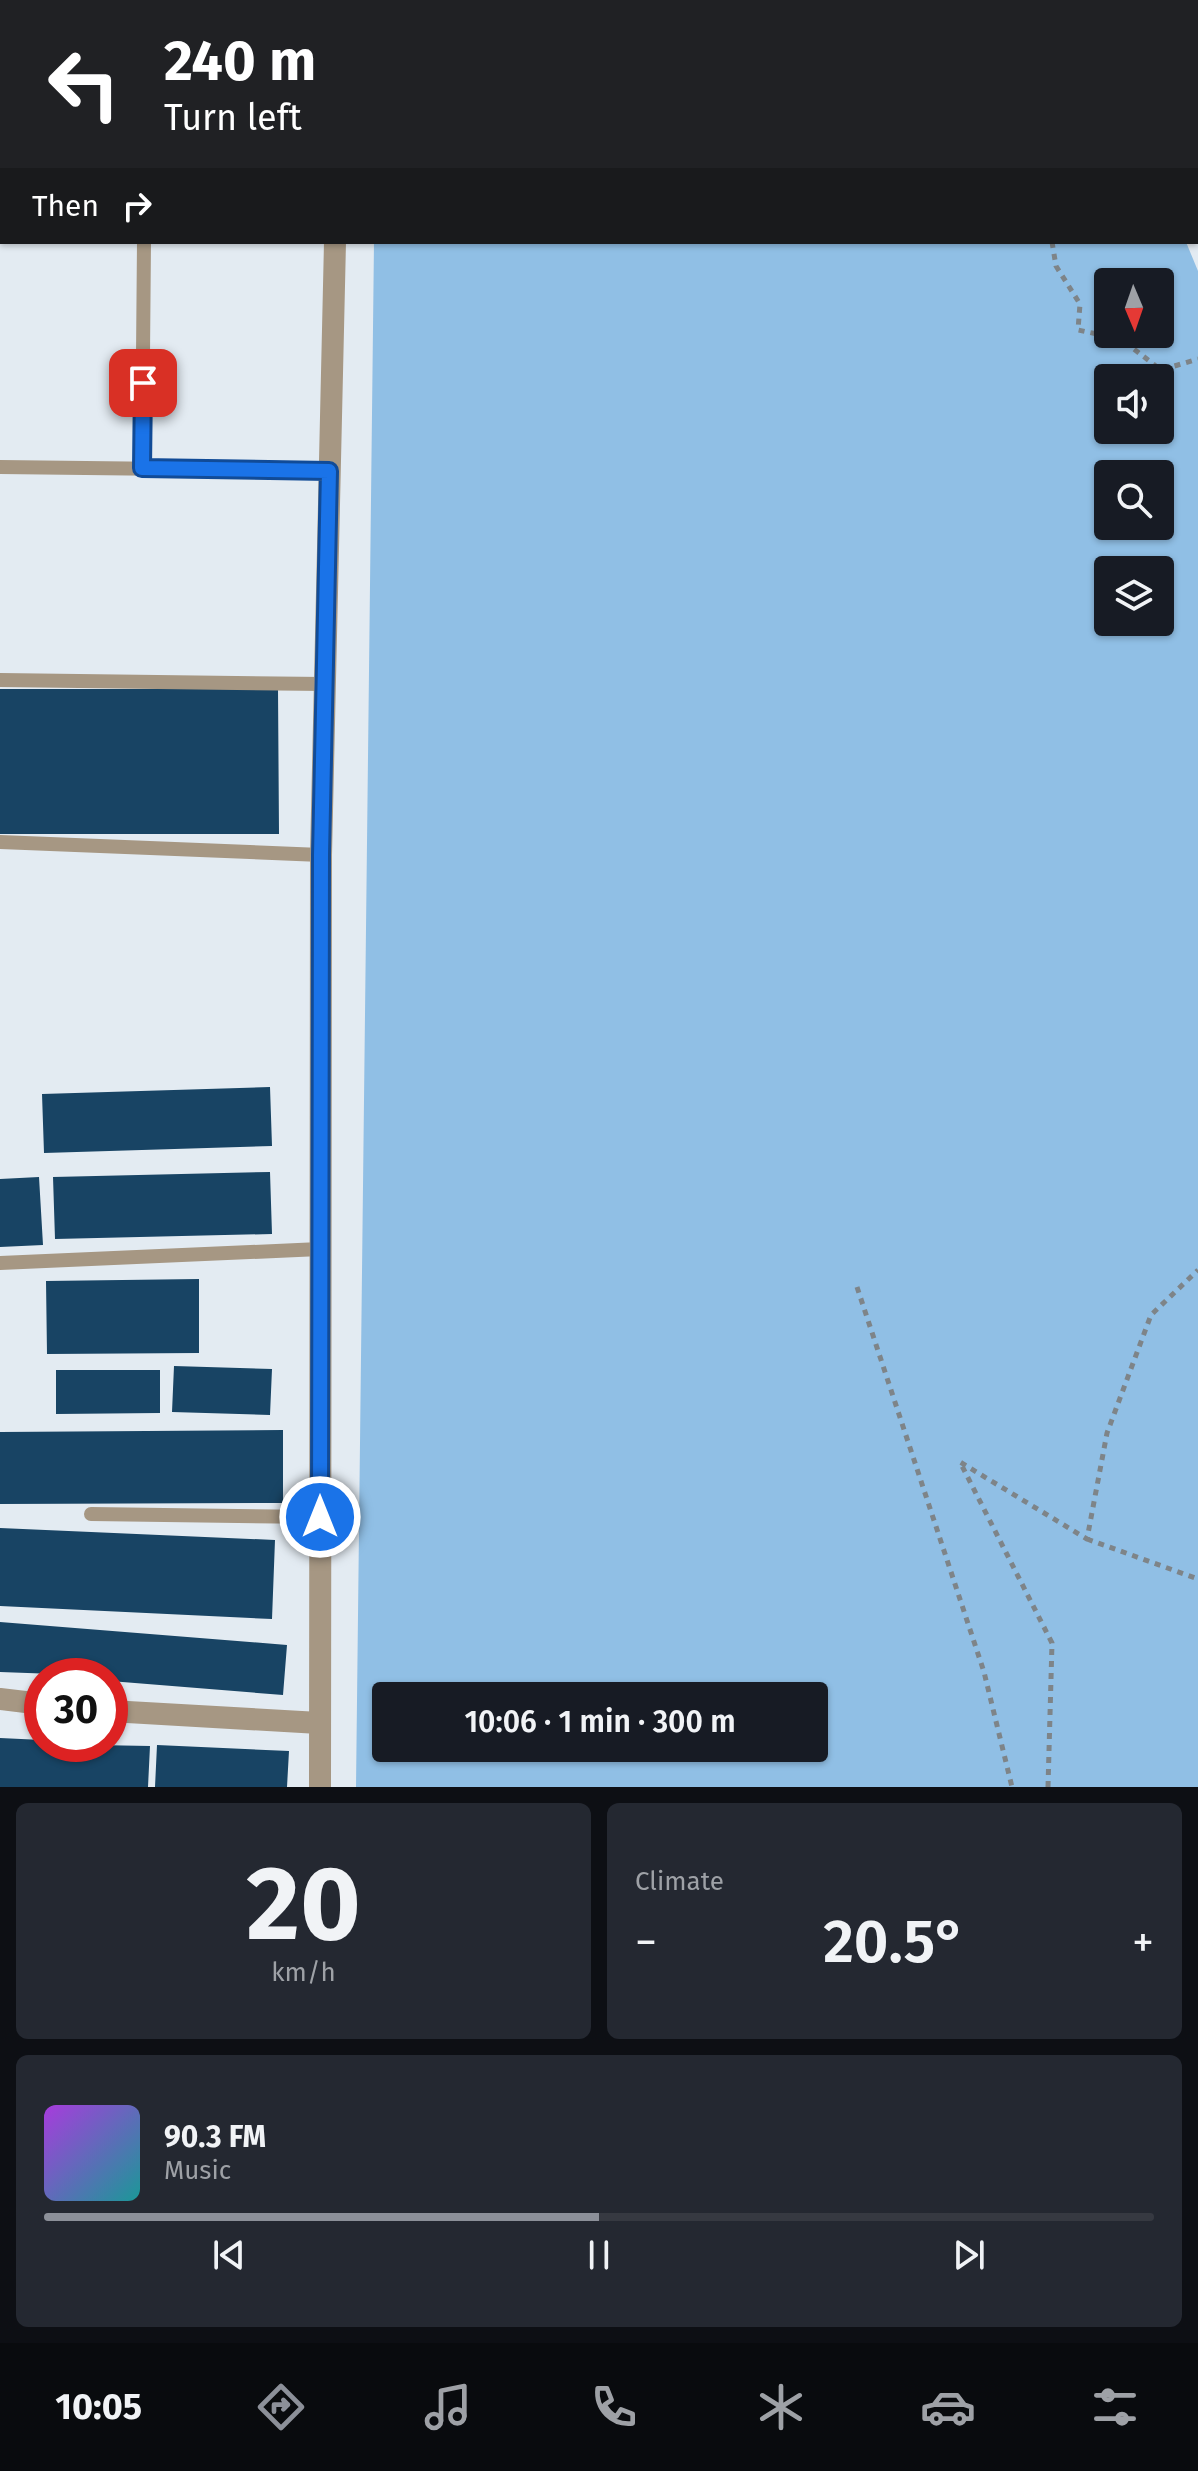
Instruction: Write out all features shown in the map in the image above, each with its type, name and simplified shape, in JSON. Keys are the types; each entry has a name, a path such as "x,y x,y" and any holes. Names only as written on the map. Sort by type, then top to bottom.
{"street":[{"path":"320,1787 321,855 335,244"},
{"path":"0,1699 24,1702"},
{"path":"128,1712 319,1723"}],"lane":[{"path":"142,468 144,244"},
{"path":"0,467 329,471"},
{"path":"0,680 324,684"},
{"path":"0,842 321,855"},
{"path":"0,1263 320,1249"},
{"path":"91,1514 320,1517"}],"path":[{"path":"1052,244 1056,266 1080,304 1078,330 1121,339 1161,370 1198,359"},
{"path":"1087,1539 1107,1433 1151,1315 1198,1270"},
{"path":"857,1287 984,1672 1012,1787"},
{"path":"1048,1787 1052,1643 960,1462 1087,1539 1198,1579"}],"shaded area":[{"path":"374,244 1187,244 1198,271 1198,1787 356,1787"}],"building":[{"path":"0,689 278,689 279,834 0,834"},
{"path":"270,1087 272,1146 44,1153 42,1094"},
{"path":"270,1172 272,1234 55,1239 53,1177"},
{"path":"39,1177 43,1245 0,1247 0,1179"},
{"path":"199,1279 199,1353 47,1354 46,1281"},
{"path":"174,1366 272,1369 270,1415 172,1412"},
{"path":"56,1370 160,1370 160,1413 56,1414"},
{"path":"283,1430 283,1503 0,1504 0,1432"},
{"path":"0,1528 275,1540 272,1619 0,1606"},
{"path":"0,1622 287,1645 283,1695 128,1682 128,1658 24,1658 24,1673 0,1672"},
{"path":"0,1738 24,1739 24,1762 128,1762 128,1746 150,1746 148,1787 0,1787"},
{"path":"157,1745 289,1751 287,1787 155,1787"}],"route":[{"path":"143,383 142,468 329,471 321,855 320,1517"}]}
